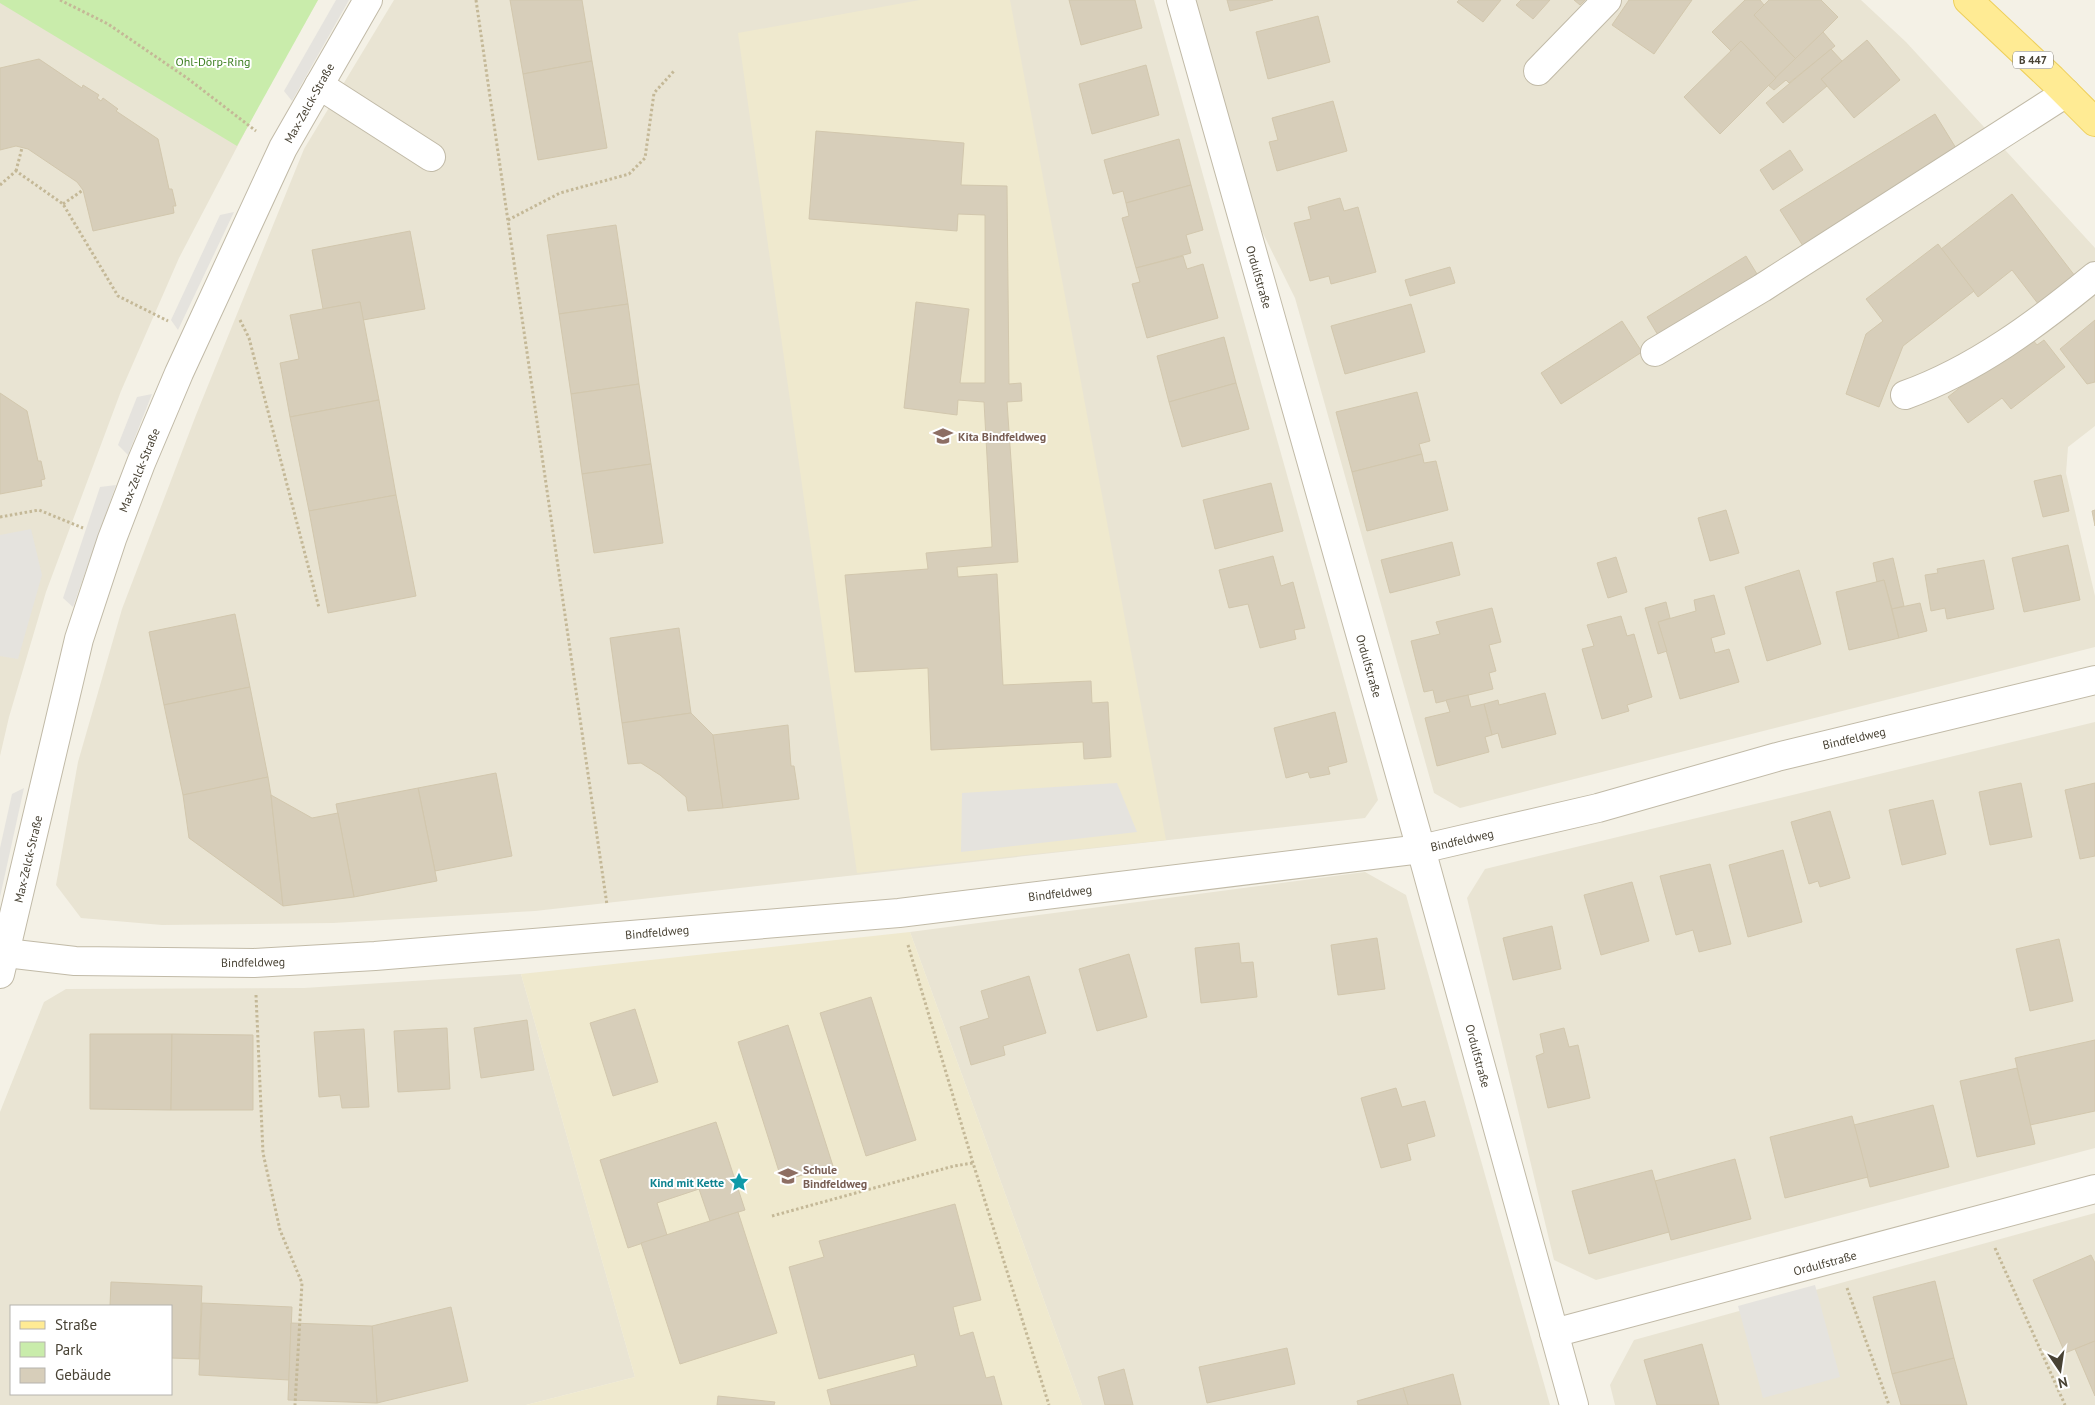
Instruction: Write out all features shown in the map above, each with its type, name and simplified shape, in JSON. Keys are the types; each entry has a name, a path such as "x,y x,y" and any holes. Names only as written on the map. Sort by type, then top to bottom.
{"main road":[{"name":"B 447","path":"1968,0 2095,122"}],"street":[{"name":"Max-Zelck-Straße","path":"3,964 79,639 112,540 141,463 196,334 283,148 368,0"},
{"name":"Ordulfstraße","path":"1181,0 1421,849 1574,1405"},
{"path":"1538,71 1607,0"},
{"path":"318,85 431,157"},
{"path":"1655,352 1762,288 2066,93"},
{"path":"1905,395 1932,385 2000,346 2038,320 2095,276"},
{"name":"Bindfeldweg","path":"3,964 75,961 254,963 374,956 899,913 1421,849 1598,808 1777,757 2095,680"},
{"name":"Ordulfstraße","path":"1554,1334 1837,1260 2095,1189"}],"path":[{"path":"60,0 108,24 187,78 248,126 283,148"},
{"path":"476,0 608,910"},
{"path":"508,220 560,193 629,174 645,158 654,93 674,71"},
{"path":"0,185 16,171 22,148"},
{"path":"16,171 63,204 118,296 196,334"},
{"path":"63,204 83,190"},
{"path":"221,282 249,338 319,608"},
{"path":"0,517 39,510 112,540"},
{"path":"899,913 973,1163 1049,1405"},
{"path":"258,1028 259,1103 263,1152 280,1230 302,1282 295,1405"},
{"path":"772,1216 954,1166 973,1163"},
{"path":"1983,1220 2064,1405"},
{"path":"1837,1260 1889,1405"}],"shaded area":[{"path":"0,0 318,0 269,86 179,258 121,391 46,592 9,717 0,756"},
{"path":"336,0 349,0 292,101 284,91"},
{"path":"394,0 1154,0 1378,800 1365,818 535,911 333,923 162,925 81,918 56,885 78,762 122,609 196,415 304,149"},
{"name":"Kita Bindfeldweg","path":"920,0 1010,0 1166,840 857,873 738,33"},
{"path":"1185,0 1861,0 1906,42 2095,248 2095,426 2068,447 2066,473 2095,596 2095,647 1460,808 1434,793 1295,298 1234,175"},
{"path":"234,212 178,330 171,320 220,215"},
{"path":"152,394 128,455 118,445 137,397"},
{"path":"116,485 73,607 63,598 100,487"},
{"path":"31,529 42,575 18,659 0,656 0,535"},
{"path":"2095,722 2095,1148 1596,1280 1554,1260 1467,898 1485,869"},
{"path":"1117,783 1137,832 961,852 962,793"},
{"path":"24,788 0,897 0,848 12,794"},
{"path":"1365,872 1406,895 1550,1405 1082,1405 910,932"},
{"name":"Schule Bindfeldweg","path":"910,932 1082,1405 526,1405 635,1377 521,974"},
{"path":"521,974 635,1377 526,1405 0,1405 0,1112 44,1002 66,989 304,988"},
{"path":"2095,1213 2095,1405 1615,1405 1610,1385 1634,1340"},
{"path":"1815,1285 1840,1377 1763,1398 1738,1306"}],"green space":[{"name":"Ohl-Dörp-Ring","path":"0,0 318,0 237,146 0,3"}],"building":[{"path":"510,0 582,0 592,61 523,74"},
{"path":"1069,0 1135,0 1142,28 1081,45"},
{"path":"1227,0 1273,0 1230,11"},
{"path":"1459,0 1501,0 1483,22 1457,2"},
{"path":"1521,0 1550,0 1533,19 1516,5"},
{"path":"1574,0 1585,0 1580,5"},
{"path":"1629,0 1692,0 1654,54 1612,25"},
{"path":"1745,0 1760,0 1764,5 1754,15 1796,59 1776,78 1741,41 1731,51 1712,32"},
{"path":"1769,0 1821,0 1838,17 1796,59 1754,15"},
{"path":"1318,16 1330,62 1268,79 1256,32"},
{"path":"1823,32 1835,46 1789,83 1786,80 1774,90 1768,85"},
{"path":"1867,40 1900,80 1854,118 1821,79"},
{"path":"1741,41 1776,78 1720,134 1684,97"},
{"path":"1831,49 1842,61 1821,79 1827,86 1783,123 1766,103"},
{"path":"39,59 82,88 83,85 99,95 97,98 101,101 103,98 118,109 116,111 158,139 169,189 172,189 176,206 173,206 174,213 93,231 83,190 77,182 28,149 16,146 0,150 0,68"},
{"path":"592,61 607,148 538,160 523,74"},
{"path":"1146,65 1159,115 1092,134 1079,84"},
{"path":"1333,101 1347,151 1277,171 1269,142 1278,140 1272,118"},
{"path":"1935,114 1959,153 1805,249 1780,210"},
{"path":"816,131 964,143 961,185 1007,186 1009,384 1021,383 1022,401 1007,402 1018,562 957,567 958,577 997,574 1003,685 1091,681 1092,703 1108,702 1111,757 1084,759 1083,742 931,750 928,668 855,672 845,575 928,569 926,553 992,547 984,402 958,400 957,415 904,408 916,302 969,309 960,383 985,383 985,215 958,214 957,231 809,219"},
{"path":"1179,139 1191,185 1126,203 1123,191 1113,194 1104,160"},
{"path":"1790,150 1803,170 1773,190 1760,170"},
{"path":"1191,185 1203,230 1186,235 1191,253 1136,268 1122,218 1129,216 1126,203"},
{"path":"2012,194 2075,276 2039,305 2012,270 1978,297 1941,249"},
{"path":"1340,198 1344,211 1358,207 1376,272 1331,284 1329,276 1310,281 1294,223 1311,219 1308,207"},
{"path":"616,225 628,304 559,314 547,235"},
{"path":"410,231 425,309 363,320 360,302 323,309 312,250"},
{"path":"1938,244 1974,291 1903,346 1879,407 1846,394 1866,334 1883,321 1866,299"},
{"path":"1183,256 1187,269 1203,264 1218,318 1147,338 1132,284 1140,282 1136,268"},
{"path":"1746,256 1760,279 1661,340 1647,317"},
{"path":"1450,267 1455,283 1410,296 1405,280"},
{"path":"360,302 379,400 290,417 280,363 299,359 290,315"},
{"path":"628,304 639,384 571,394 559,314"},
{"path":"1411,304 1425,352 1345,374 1331,326"},
{"path":"2095,320 2095,382 2087,384 2060,349"},
{"path":"1622,321 1642,352 1561,404 1541,373"},
{"path":"2028,334 2037,345 2044,340 2065,367 2011,409 2002,398 1968,423 1948,397"},
{"path":"1224,337 1236,383 1169,402 1157,356"},
{"path":"1236,383 1249,429 1182,447 1169,402"},
{"path":"639,384 651,464 582,474 571,394"},
{"path":"1417,392 1430,441 1419,444 1422,454 1352,472 1336,412"},
{"path":"0,393 27,411 38,461 41,461 45,479 41,480 42,486 0,494"},
{"path":"379,400 396,495 309,511 290,417"},
{"path":"1422,454 1424,463 1436,461 1448,510 1367,531 1352,472"},
{"path":"651,464 663,543 594,553 582,474"},
{"path":"2061,475 2069,511 2043,517 2034,481"},
{"path":"1271,483 1283,531 1215,549 1203,500"},
{"path":"396,495 416,596 328,613 309,511"},
{"path":"1726,510 1739,553 1710,561 1698,518"},
{"path":"2095,510 2095,526 2092,511"},
{"path":"1452,542 1460,575 1390,593 1381,560"},
{"path":"2068,545 2080,600 2024,612 2012,558"},
{"path":"1273,556 1281,586 1293,582 1305,628 1294,630 1296,639 1260,648 1248,604 1229,608 1219,570"},
{"path":"1616,557 1627,592 1608,598 1597,563"},
{"path":"1893,558 1904,606 1892,609 1884,580 1877,582 1873,563"},
{"path":"1984,560 1994,609 1947,619 1945,608 1931,611 1925,575 1938,573 1937,569"},
{"path":"1799,570 1821,644 1767,661 1745,587"},
{"path":"1884,580 1899,638 1849,650 1836,592"},
{"path":"1714,595 1725,634 1711,638 1715,653 1729,649 1739,682 1680,699 1658,622 1696,611 1694,600"},
{"path":"1666,602 1670,618 1658,622 1667,651 1658,654 1645,608"},
{"path":"1920,603 1927,631 1899,638 1892,609"},
{"path":"1492,608 1501,642 1489,645 1496,671 1489,673 1493,689 1436,703 1433,690 1424,692 1411,641 1440,634 1436,622"},
{"path":"235,614 250,687 164,705 149,632"},
{"path":"1621,616 1627,636 1634,634 1652,697 1627,705 1629,711 1602,719 1582,649 1594,646 1587,625"},
{"path":"679,628 691,713 622,723 610,638"},
{"path":"250,687 268,777 183,795 164,705"},
{"path":"1545,693 1556,734 1502,748 1498,733 1492,735 1484,704 1498,700 1499,705"},
{"path":"1468,695 1471,707 1484,704 1492,735 1485,737 1489,752 1437,766 1425,718 1450,712 1446,700"},
{"path":"1335,712 1347,762 1328,767 1330,774 1310,778 1308,772 1286,778 1274,728"},
{"path":"691,713 713,735 723,808 688,811 686,797 660,775 641,763 628,764 622,723"},
{"path":"788,725 791,766 794,766 799,799 723,808 713,735"},
{"path":"496,773 512,856 435,871 418,788"},
{"path":"268,777 283,906 189,838 183,795"},
{"path":"2021,783 2032,837 1990,845 1979,792"},
{"path":"2095,783 2095,856 2080,859 2065,790"},
{"path":"418,788 437,881 354,897 336,804"},
{"path":"271,795 312,818 338,813 354,897 283,906"},
{"path":"1933,800 1946,854 1902,865 1889,810"},
{"path":"1830,811 1850,878 1820,887 1818,881 1809,884 1791,822"},
{"path":"1783,850 1802,922 1748,937 1729,865"},
{"path":"1710,864 1731,944 1699,952 1693,930 1676,935 1660,876"},
{"path":"1632,882 1649,941 1601,955 1584,895"},
{"path":"1552,926 1561,969 1513,980 1503,938"},
{"path":"1377,938 1385,989 1338,995 1331,945"},
{"path":"2059,939 2073,1001 2030,1011 2016,949"},
{"path":"1239,943 1241,963 1253,962 1257,997 1201,1003 1195,948"},
{"path":"1129,954 1147,1017 1097,1031 1079,969"},
{"path":"1029,976 1046,1033 1003,1046 1005,1055 971,1065 960,1027 989,1018 981,991"},
{"path":"871,997 916,1140 866,1156 820,1013"},
{"path":"635,1009 658,1082 613,1096 590,1023"},
{"path":"527,1020 534,1070 481,1078 474,1028"},
{"path":"788,1025 833,1166 782,1181 738,1042"},
{"path":"447,1028 450,1089 398,1092 394,1031"},
{"path":"1564,1028 1569,1047 1578,1045 1590,1098 1548,1108 1536,1056 1544,1053 1540,1034"},
{"path":"364,1029 369,1107 342,1108 340,1095 319,1097 314,1032"},
{"path":"90,1034 172,1034 171,1110 90,1109"},
{"path":"172,1034 253,1035 253,1110 171,1110"},
{"path":"2095,1040 2095,1111 2030,1125 2015,1058"},
{"path":"2017,1068 2035,1144 1977,1157 1960,1081"},
{"path":"1396,1088 1402,1107 1425,1101 1435,1136 1407,1144 1411,1160 1381,1168 1361,1098"},
{"path":"1933,1105 1949,1167 1870,1187 1854,1125"},
{"path":"1852,1116 1868,1177 1785,1198 1770,1137"},
{"path":"716,1122 745,1210 710,1221 699,1189 657,1203 667,1235 628,1248 600,1160"},
{"path":"1735,1159 1751,1219 1671,1240 1655,1181"},
{"path":"1652,1170 1669,1232 1589,1254 1572,1191"},
{"path":"955,1204 981,1300 953,1307 960,1336 973,1332 986,1378 994,1376 1002,1405 831,1405 827,1390 917,1366 914,1354 819,1379 789,1267 824,1257 819,1241"},
{"path":"738,1212 777,1333 680,1364 641,1243"},
{"path":"2091,1255 2095,1263 2095,1341 2065,1353 2033,1280"},
{"path":"1935,1281 1954,1358 1892,1374 1873,1297"},
{"path":"111,1282 202,1286 199,1359 172,1358 172,1305 110,1305"},
{"path":"202,1303 292,1307 289,1380 199,1375"},
{"path":"451,1307 468,1381 377,1403 372,1326"},
{"path":"291,1323 372,1326 377,1403 288,1400"},
{"path":"2095,1341 2095,1396 2075,1349"},
{"path":"1702,1344 1719,1405 1657,1405 1644,1360"},
{"path":"1287,1348 1295,1384 1207,1403 1199,1367"},
{"path":"1954,1358 1967,1405 1901,1405 1892,1374"},
{"path":"1124,1369 1133,1405 1105,1405 1098,1377"},
{"path":"1453,1374 1461,1405 1408,1405 1403,1388"},
{"path":"1403,1388 1408,1405 1358,1405 1357,1401"},
{"path":"718,1396 775,1402 774,1405 717,1405"}],"place":[{"name":"Kita Bindfeldweg","path":"943,436"},
{"name":"Schule Bindfeldweg","path":"788,1176"},
{"name":"Kind mit Kette","path":"739,1182"}]}
